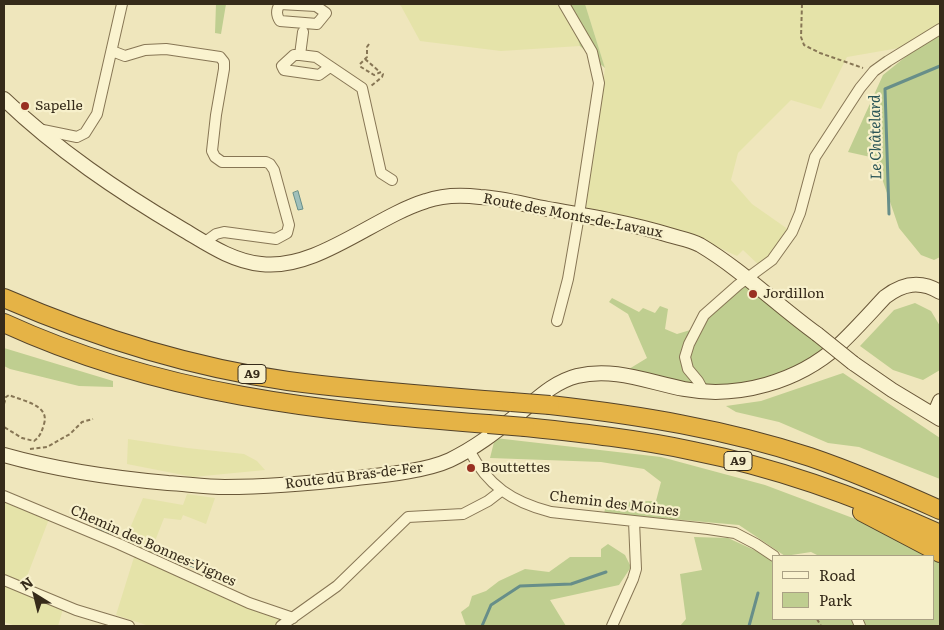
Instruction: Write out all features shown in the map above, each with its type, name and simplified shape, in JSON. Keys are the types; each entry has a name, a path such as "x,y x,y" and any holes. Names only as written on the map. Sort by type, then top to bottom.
{"highway":[{"name":"A9","path":"4,298 59,321 113,340 226,370 343,387 550,405 688,424 735,435 811,457 940,510"},
{"name":"A9","path":"4,324 80,354 133,372 216,392 344,412 525,427 647,442 736,460 788,475 870,504 940,534"},
{"path":"811,457 940,497"},
{"path":"788,475 940,553"}],"street":[{"path":"37,129 77,137 85,133 97,114 122,4"},
{"path":"297,23 296,31 312,32 326,13 316,6 280,4 277,9 277,16 280,21 317,24"},
{"path":"558,321 568,279 599,83 592,52 564,4"},
{"path":"704,392 686,363 686,353 704,314 772,260 792,232 800,213 815,157 860,88 874,71 940,29"},
{"path":"300,56 303,32"},
{"path":"112,51 125,56 145,50 166,49 220,57 224,62 212,151 215,157 222,162 266,162 270,164 274,170 289,225 288,233 276,239 224,232 216,234 205,242"},
{"path":"330,67 319,75 284,70 282,68 294,55 316,57 362,88 382,173 392,180"},
{"name":"Route des Monts-de-Lavaux","path":"4,99 37,129 92,172 144,207 222,252 259,264 275,265 300,260 321,252 402,210 427,200 450,197 484,197 579,215 654,230 697,244 746,279 853,363 892,390 939,417"},
{"name":"Route du Bras-de-Fer","path":"4,455 113,478 223,487 285,485 408,472 448,461 469,450 488,438 560,382 598,373 621,374 704,392 736,390 768,384 787,378 808,367 837,347 884,297 899,288 917,284 932,287 940,292"},
{"path":"939,417 937,408 940,401"},
{"name":"Chemin des Moines","path":"469,450 486,477 500,491 528,505 550,512 708,528 734,533 772,555"},
{"path":"282,626 338,586 408,517 463,514 488,501 500,491"},
{"name":"Chemin des Bonnes-Vignes","path":"4,496 119,544 249,603 293,618"},
{"path":"612,626 634,579 636,569 634,521"},
{"path":"4,580 76,610 129,626"}],"path":[{"path":"802,4 800,26 804,45 820,53 874,71"},
{"path":"369,44 367,47 367,57 360,64 361,67 374,74 380,72"},
{"path":"364,93 383,74 365,59"},
{"path":"4,404 6,397 9,395 36,405 44,412 45,417 39,438 34,441 22,438 4,428"},
{"path":"30,449 47,448 70,434 82,422 93,419"}],"shaded area":[{"path":"398,4 565,4 580,46 501,51 420,41 401,6"},
{"path":"585,4 940,4 940,29 922,44 847,57 821,109 791,100 738,153 731,180 752,204 792,232 762,268 743,250 737,256 683,231 584,207 605,68"},
{"path":"128,439 244,454 257,461 265,470 193,477 127,464"},
{"path":"187,494 215,498 206,524 183,515 181,520 164,518 150,554 124,542 143,498 183,505"},
{"path":"4,500 49,519 21,592 63,609 58,626 16,626 4,622"},
{"path":"135,554 284,619 275,626 149,626 116,615"}],"green space":[{"path":"216,4 226,4 221,34 215,33"},
{"path":"565,4 585,4 605,68 580,46"},
{"path":"940,29 940,257 934,260 921,255 899,228 875,158 848,152 883,75"},
{"path":"746,279 829,344 814,356 787,371 747,383 727,385 689,382 629,369 647,358 628,314 609,302 612,298 639,312 643,308 655,313 660,306 668,309 665,329 677,334 697,328"},
{"path":"915,303 931,311 940,326 940,370 923,380 893,370 860,346 894,310"},
{"path":"4,348 113,381 113,387 79,386 10,369 4,366"},
{"path":"843,373 940,438 940,479 859,447 828,443 779,422 736,412 726,406 761,401"},
{"path":"495,438 661,457 765,485 874,526 928,555 817,555 811,552 784,555 739,525 604,513 607,502 656,501 661,482 644,469 601,462 490,458"},
{"path":"694,537 728,538 765,555 772,561 772,620 934,620 934,559 940,562 940,626 680,626 686,619 680,574 702,570"},
{"path":"608,544 625,555 631,567 619,585 550,600 566,626 466,626 461,612 469,606 472,596 486,591 499,581 525,569 549,572 570,557 601,557 601,549"}],"water":[{"path":"298,191 303,209 298,210 293,193"},
{"path":"99,523 114,529 112,535 97,529"},
{"path":"183,556 197,562 195,568 181,562"}],"waterway":[{"name":"Le Châtelard","path":"889,214 885,89 940,66"},
{"path":"482,626 491,605 520,586 571,584 606,572"},
{"name":"Le Châtelard","path":"749,626 758,593"}],"place":[{"name":"Sapelle","path":"25,106"},
{"name":"Jordillon","path":"753,294"},
{"name":"Bouttettes","path":"471,468"}]}
